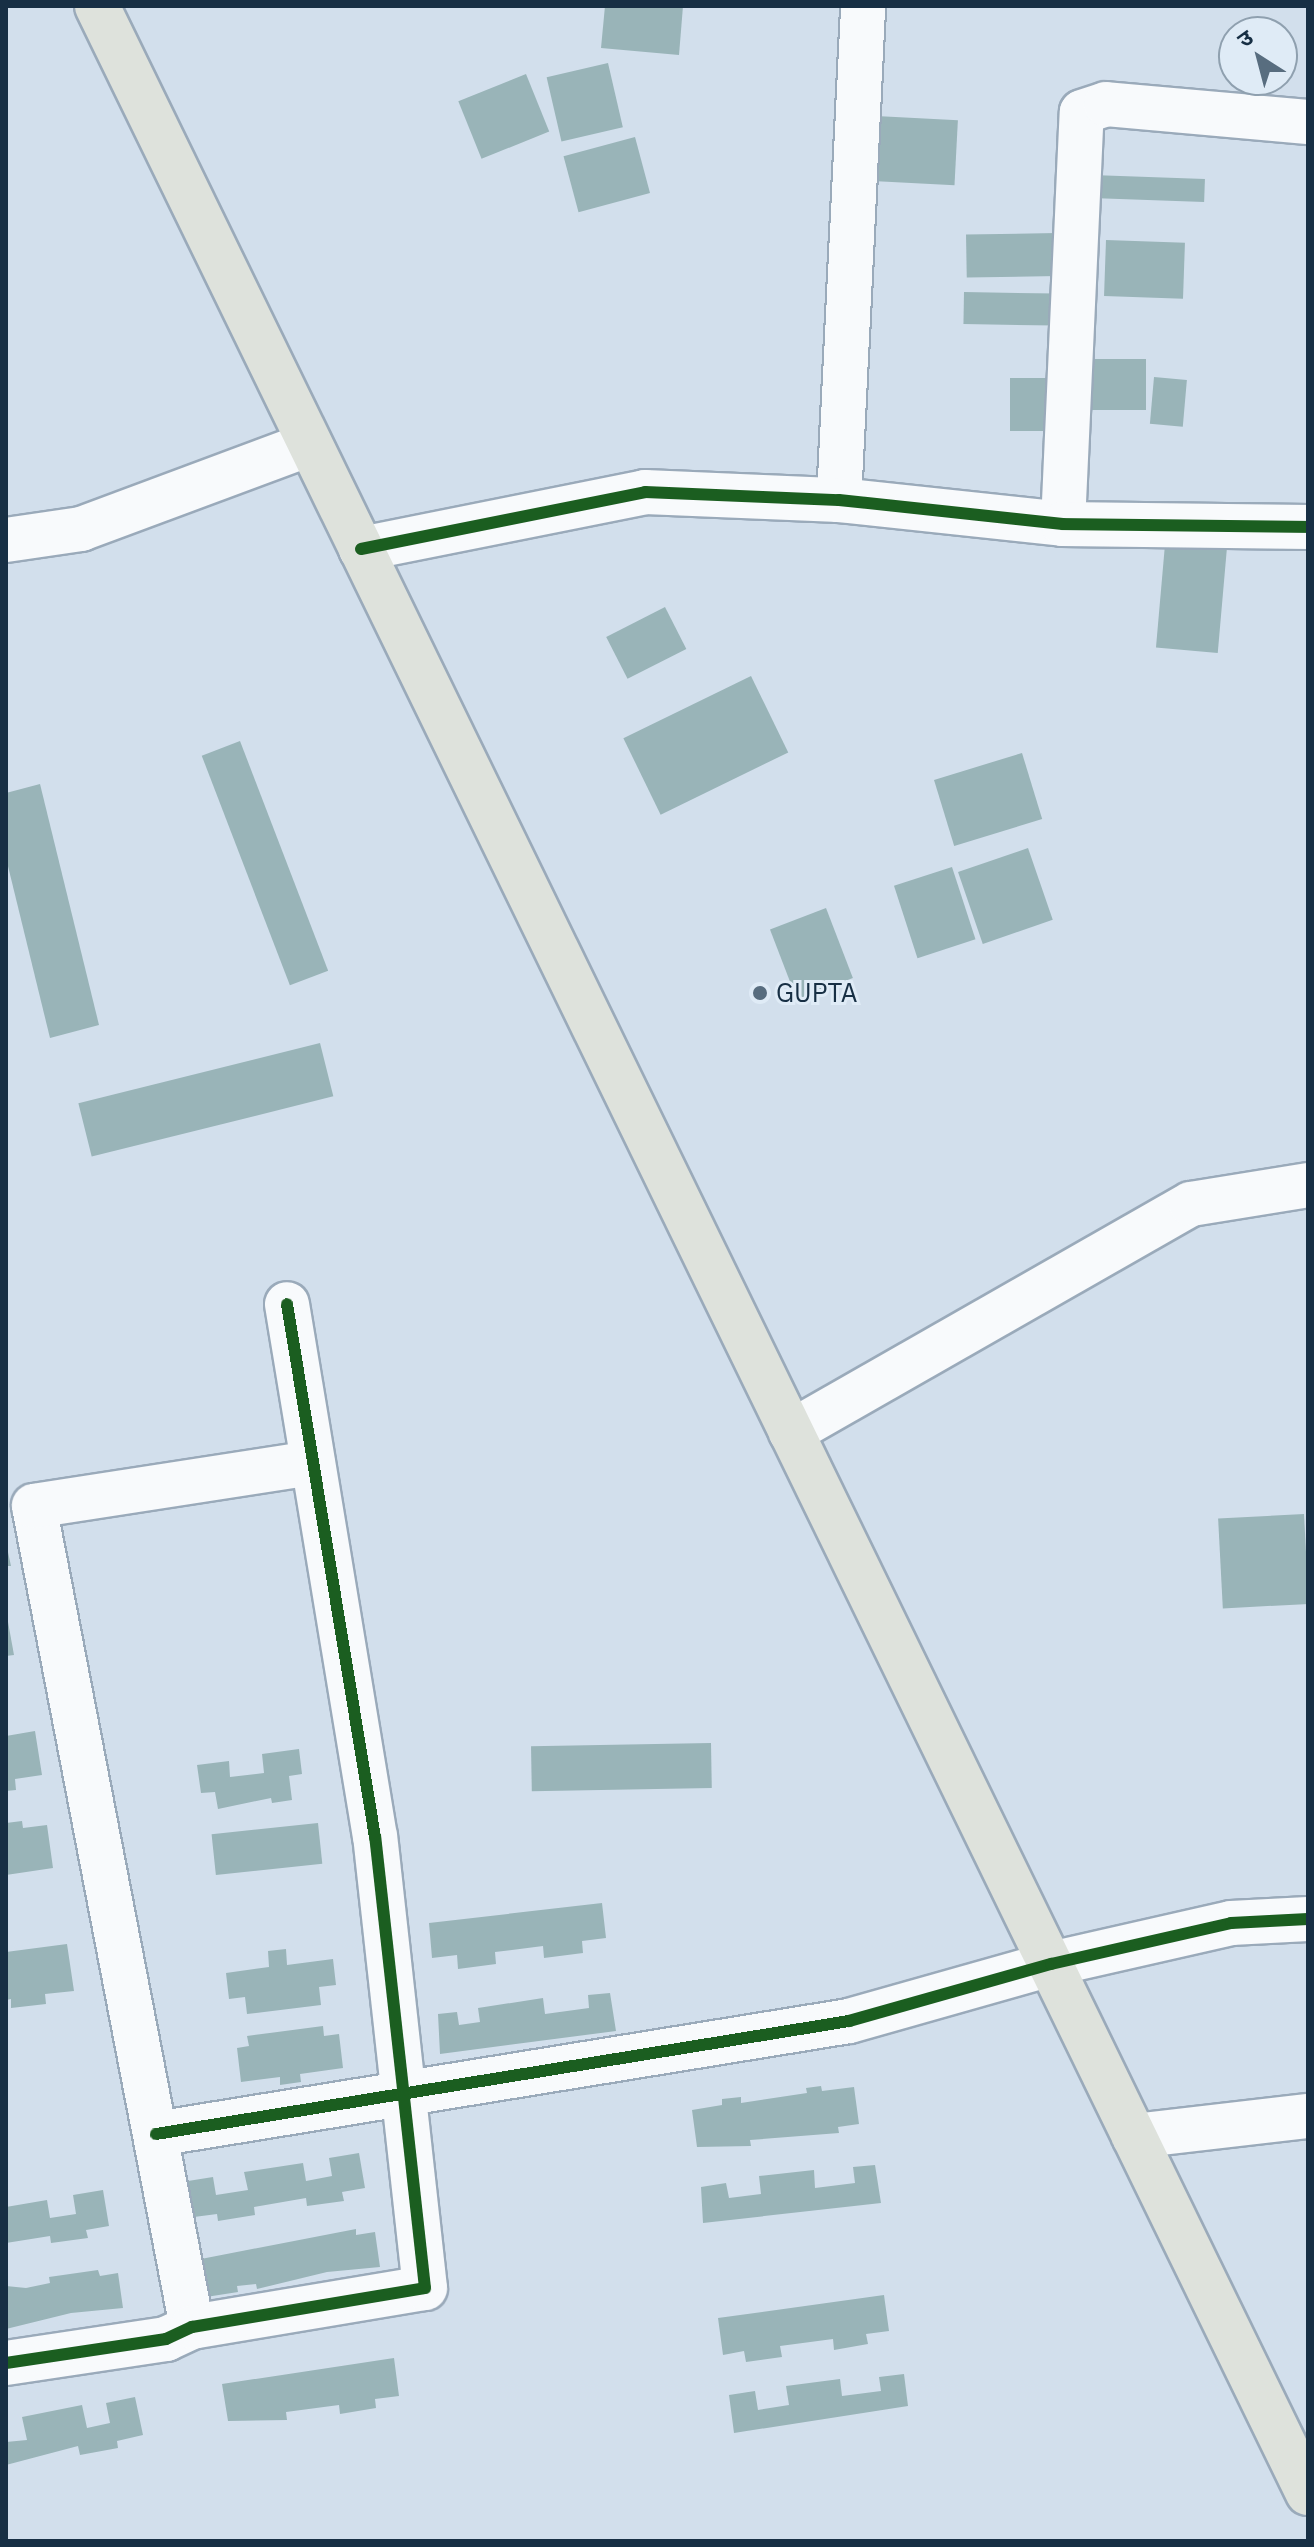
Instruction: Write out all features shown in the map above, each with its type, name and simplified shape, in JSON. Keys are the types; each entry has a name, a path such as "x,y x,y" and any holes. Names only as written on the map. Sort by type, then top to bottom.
{"main road":[{"path":"97,6 1308,2493"}],"street":[{"path":"839,500 863,6"},
{"path":"1063,524 1082,112 1106,104 1308,122"},
{"path":"6,540 81,529 310,444"},
{"path":"361,549 645,492 839,500 1063,524 1308,527"},
{"path":"791,1432 1191,1204 1308,1185"},
{"path":"6,2363 166,2339 192,2327 425,2288 407,2093 375,1837 287,1304"},
{"path":"192,2327 34,1506 313,1463"},
{"path":"156,2134 849,2021 1051,1964 1231,1923 1308,1919"},
{"path":"1134,2136 1308,2116"}],"building":[{"path":"605,6 683,6 679,55 601,48"},
{"path":"608,63 623,127 561,141 547,77"},
{"path":"526,74 549,131 482,159 458,101"},
{"path":"876,116 958,120 954,185 873,181"},
{"path":"635,137 650,193 579,212 564,156"},
{"path":"1092,175 1205,179 1204,202 1091,198"},
{"path":"1057,233 1058,276 967,278 966,235"},
{"path":"1106,240 1185,243 1183,299 1104,296"},
{"path":"964,292 1056,294 1055,326 963,324"},
{"path":"1087,359 1146,359 1146,410 1087,410"},
{"path":"1154,377 1187,380 1183,427 1150,424"},
{"path":"1010,378 1069,378 1069,431 1010,431"},
{"path":"1166,533 1228,538 1218,653 1156,648"},
{"path":"665,607 686,649 628,679 606,637"},
{"path":"751,676 788,752 661,815 623,738"},
{"path":"240,741 328,971 290,985 202,756"},
{"path":"1022,753 1042,819 954,846 934,780"},
{"path":"40,784 99,1025 50,1038 6,858 6,793"},
{"path":"1028,848 1053,920 983,944 958,872"},
{"path":"952,867 975,939 917,958 894,886"},
{"path":"826,908 853,978 797,1000 770,930"},
{"path":"320,1043 333,1096 92,1157 78,1103"},
{"path":"1304,1514 1308,1604 1223,1608 1218,1519"},
{"path":"6,1543 11,1566 6,1566"},
{"path":"6,1611 14,1655 6,1656"},
{"path":"35,1731 42,1775 15,1779 16,1790 6,1791 6,1736"},
{"path":"711,1743 712,1788 532,1791 531,1746"},
{"path":"299,1749 302,1774 289,1776 292,1800 272,1803 271,1798 218,1809 215,1792 201,1793 197,1765 229,1761 230,1777 264,1773 262,1754"},
{"path":"22,1821 23,1828 47,1825 53,1868 6,1875 6,1823"},
{"path":"318,1823 322,1864 216,1875 212,1834"},
{"path":"602,1903 606,1938 582,1941 583,1953 544,1958 543,1946 495,1952 496,1964 458,1969 457,1955 432,1958 429,1923"},
{"path":"67,1944 74,1991 45,1994 46,2004 11,2008 11,1999 6,2000 6,1952"},
{"path":"286,1949 287,1965 333,1959 336,1985 319,1987 321,2005 247,2014 245,1997 229,1999 226,1973 269,1967 268,1951"},
{"path":"610,1993 616,2031 440,2054 438,2014 457,2012 459,2025 480,2022 478,2008 543,1998 545,2014 589,2008 588,1995"},
{"path":"323,2026 324,2036 339,2034 343,2068 300,2074 301,2082 280,2085 280,2077 241,2082 237,2048 249,2046 247,2036"},
{"path":"821,2086 822,2091 854,2087 859,2124 838,2127 839,2133 750,2140 751,2146 697,2147 692,2110 722,2105 722,2099 741,2097 741,2103 807,2093 806,2088"},
{"path":"359,2153 365,2188 342,2192 344,2201 307,2206 306,2198 254,2207 255,2215 218,2221 217,2214 194,2217 188,2181 213,2177 216,2195 248,2190 244,2172 303,2163 306,2181 332,2176 329,2158"},
{"path":"875,2165 881,2203 703,2223 701,2187 726,2183 729,2198 761,2194 759,2176 814,2170 815,2188 855,2183 853,2167"},
{"path":"103,2190 109,2226 86,2230 88,2238 51,2243 50,2236 6,2243 6,2207 47,2200 50,2218 76,2214 73,2195"},
{"path":"356,2229 356,2235 375,2232 380,2267 327,2272 257,2289 256,2284 237,2286 238,2292 206,2297 201,2259"},
{"path":"98,2270 100,2276 118,2273 123,2308 71,2313 6,2329 6,2286 26,2288 50,2283 49,2277"},
{"path":"884,2295 889,2331 866,2334 868,2344 834,2350 833,2339 780,2346 782,2357 746,2362 744,2351 723,2355 718,2318"},
{"path":"394,2358 399,2396 375,2399 376,2408 340,2414 339,2405 286,2412 287,2420 228,2421 222,2384"},
{"path":"904,2374 908,2406 734,2433 729,2395 755,2391 758,2410 789,2405 786,2386 840,2379 842,2396 881,2391 879,2377"},
{"path":"135,2397 143,2435 117,2441 118,2448 80,2455 78,2446 6,2465 6,2442 27,2440 22,2417 82,2405 87,2428 110,2423 106,2403"}],"cycle path":[{"path":"361,549 645,492 839,500 1063,524 1308,527"},
{"path":"6,2363 166,2339 192,2327 425,2288 375,1837 287,1304"},
{"path":"156,2134 849,2021 1051,1964 1231,1923 1308,1919"}],"place":[{"name":"GUPTA","path":"760,993"}]}
